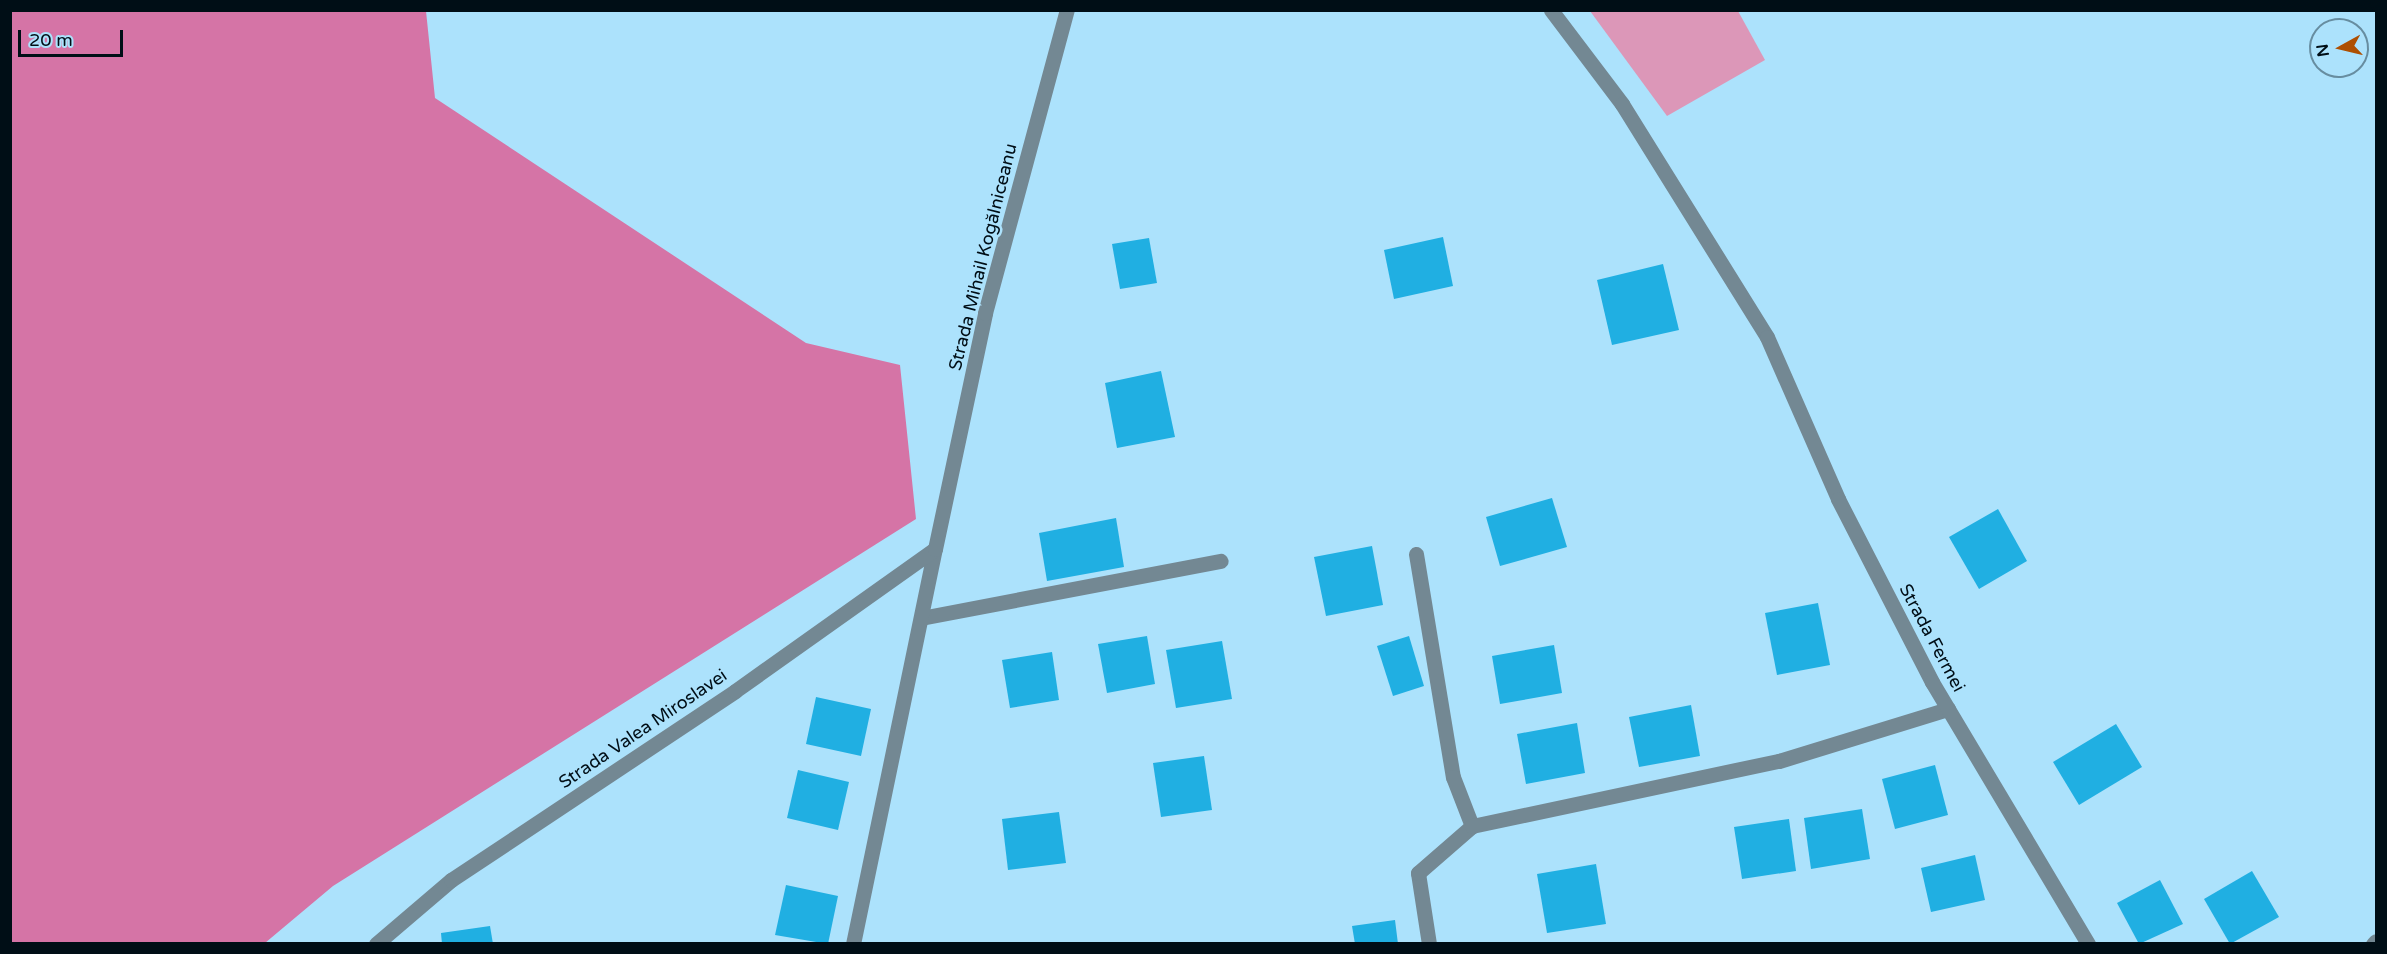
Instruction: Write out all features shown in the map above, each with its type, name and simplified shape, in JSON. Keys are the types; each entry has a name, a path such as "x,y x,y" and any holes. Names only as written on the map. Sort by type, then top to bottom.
{"street":[{"name":"Strada Mihail Kogălniceanu","path":"853,944 985,313 1067,10"},
{"name":"Strada Fermei","path":"1551,10 1622,104 1767,337 1838,499 1948,709 2088,944"},
{"name":"Strada Valea Miroslavei","path":"376,944 451,880 735,691 935,549"},
{"path":"1416,555 1453,777 1472,826"},
{"path":"921,618 1221,561"},
{"path":"1429,944 1418,873 1472,826 1779,762 1948,709"},
{"path":"2373,944 2376,941"}],"shaded area":[{"path":"10,11 426,11 435,98 806,343 900,365 916,519 333,886 265,943 11,943"},
{"path":"1590,11 1738,11 1765,60 1667,116"}],"building":[{"path":"1443,237 1453,286 1394,299 1384,250"},
{"path":"1149,238 1157,283 1120,289 1112,244"},
{"path":"1663,264 1679,330 1612,345 1597,280"},
{"path":"1161,371 1175,437 1117,448 1105,383"},
{"path":"1552,498 1567,547 1500,566 1486,517"},
{"path":"1998,509 2027,561 1979,589 1949,537"},
{"path":"1116,518 1124,567 1047,581 1039,533"},
{"path":"1372,546 1383,605 1326,616 1314,557"},
{"path":"1818,603 1830,665 1777,675 1765,613"},
{"path":"1147,636 1155,684 1107,693 1098,644"},
{"path":"1409,636 1424,686 1393,696 1377,646"},
{"path":"1222,641 1232,699 1176,708 1166,650"},
{"path":"1554,645 1562,693 1500,704 1492,656"},
{"path":"1052,652 1059,700 1010,708 1002,660"},
{"path":"816,697 871,709 861,756 806,744"},
{"path":"1691,705 1700,756 1639,767 1629,717"},
{"path":"1577,723 1585,773 1526,784 1517,734"},
{"path":"2116,724 2142,767 2079,805 2053,762"},
{"path":"1204,756 1212,810 1161,817 1153,763"},
{"path":"1935,765 1948,815 1895,829 1882,779"},
{"path":"798,770 849,782 838,830 787,818"},
{"path":"1862,809 1870,859 1811,869 1804,818"},
{"path":"1059,812 1066,863 1008,870 1002,819"},
{"path":"1789,819 1796,871 1742,879 1734,827"},
{"path":"1975,855 1985,900 1931,912 1921,868"},
{"path":"1596,864 1606,924 1547,933 1537,874"},
{"path":"2252,871 2279,917 2230,944 2204,899"},
{"path":"2160,880 2183,924 2139,944 2117,903"},
{"path":"786,885 838,896 828,944 775,935"},
{"path":"1395,920 1398,944 1355,944 1352,926"},
{"path":"490,926 493,944 442,944 441,933"}]}
